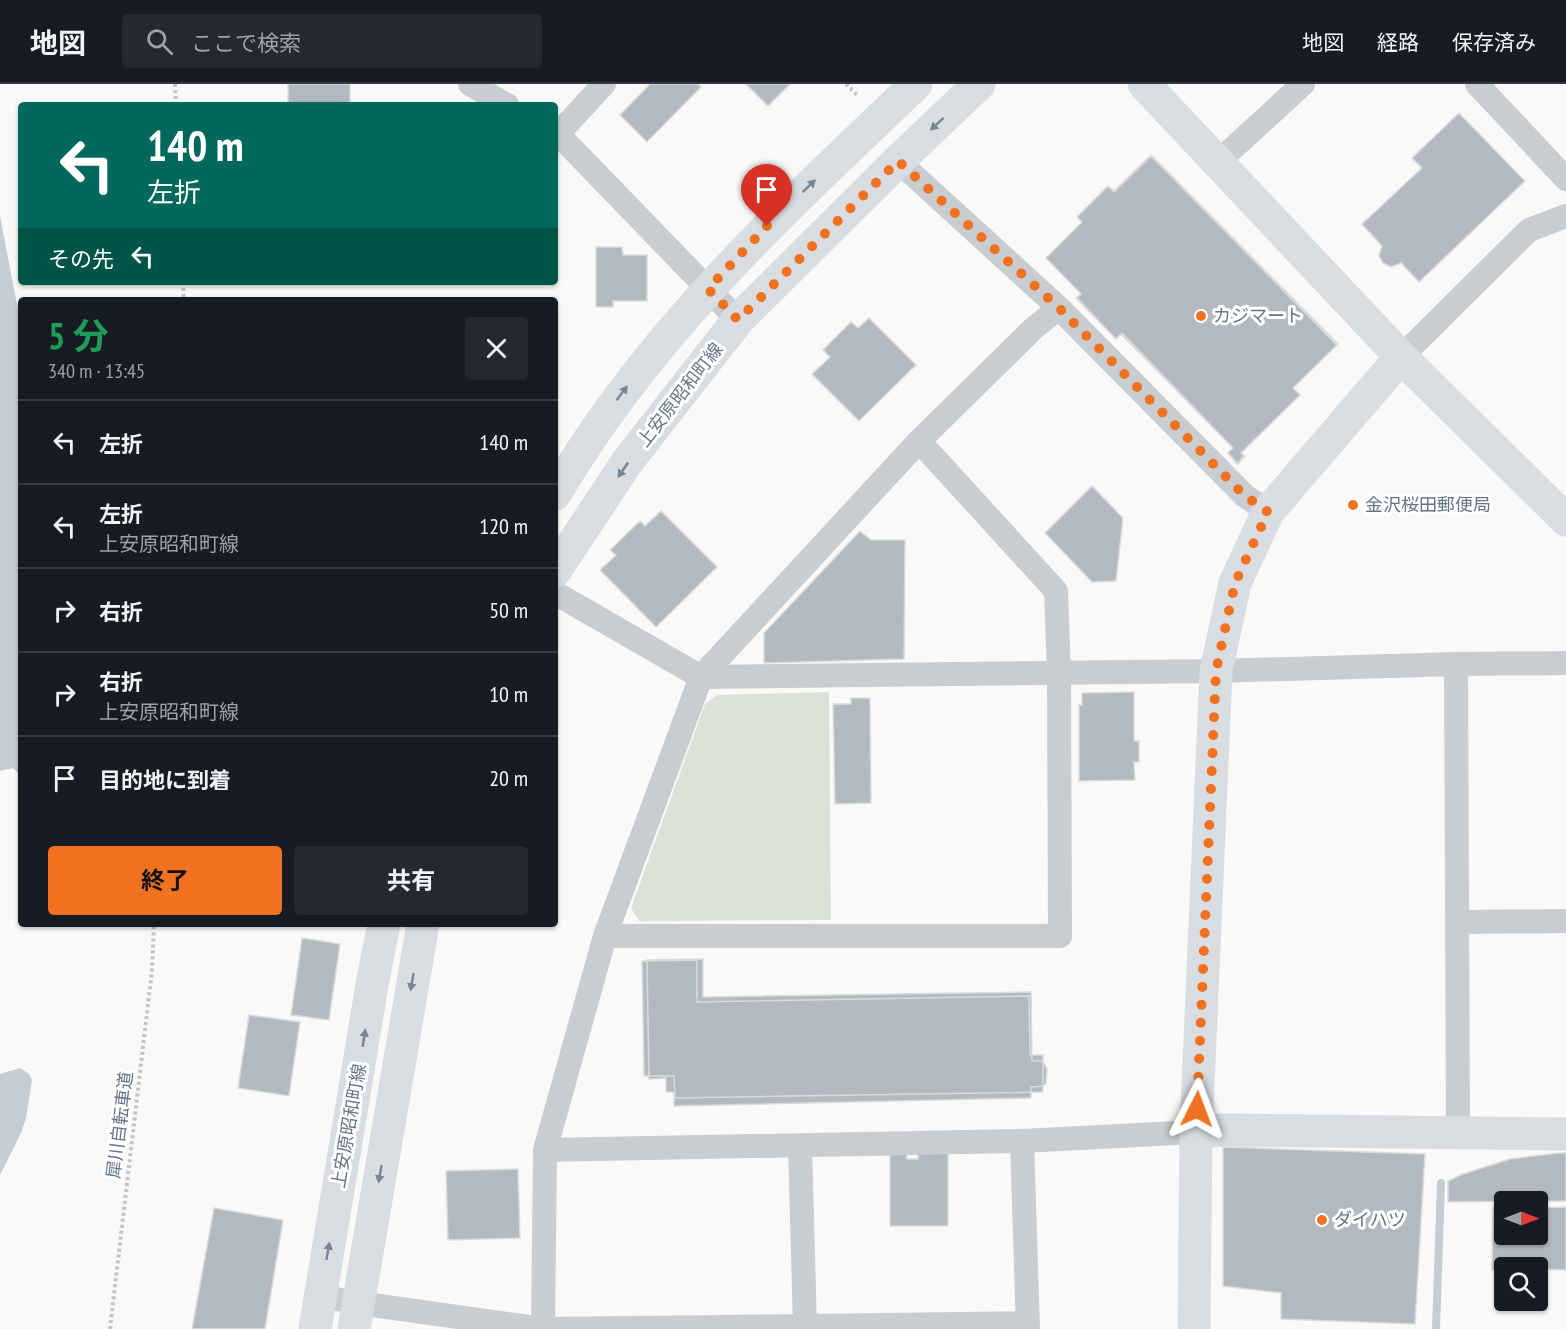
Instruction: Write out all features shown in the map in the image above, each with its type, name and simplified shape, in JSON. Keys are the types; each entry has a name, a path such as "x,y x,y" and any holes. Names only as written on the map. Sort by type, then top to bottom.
{"street":[{"path":"470,84 502,102"},
{"path":"558,131 604,84"},
{"path":"558,489 601,420 654,351 708,289 767,226 916,84"},
{"name":"上安原昭和町線","path":"558,566 627,462 738,320 898,161 980,84"},
{"path":"1144,84 1219,161 1401,357 1566,520"},
{"path":"1219,161 1303,84"},
{"path":"1477,84 1566,179"},
{"path":"558,135 738,320"},
{"path":"898,161 1059,308 1244,495 1268,512"},
{"path":"1194,1329 1196,1132 1216,671 1235,583 1268,512 1401,357 1529,230 1566,216"},
{"path":"543,1329 545,1150 605,936 701,677 920,441 1034,328 1059,308"},
{"path":"605,936 1060,936 1059,674 1056,591 920,441"},
{"path":"558,595 701,677 1059,674 1566,663"},
{"path":"1456,664 1458,1133"},
{"path":"1456,922 1566,921"},
{"name":"上安原昭和町線","path":"315,1329 383,927"},
{"path":"356,1316 422,927"},
{"path":"545,1150 1022,1140 1226,1130 1566,1134"},
{"path":"320,1296 356,1316 543,1329 1028,1326 1022,1140"},
{"path":"800,1146 805,1326"}],"path":[{"path":"175,84 176,102"},
{"name":"犀川自転車道","path":"110,1329 152,970 154,927"}],"shaded area":[{"path":"0,216 18,309 18,773 13,768 0,771"},
{"path":"829,692 831,920 639,921 631,908 705,704 717,695"},
{"path":"20,1068 29,1074 32,1080 26,1118 0,1175 0,1074"}],"building":[{"path":"288,84 350,84 350,102 288,102"},
{"path":"650,84 698,84 701,87 647,142 620,115"},
{"path":"746,84 790,84 768,106"},
{"path":"1459,113 1525,181 1419,282 1401,263 1391,267 1383,263 1379,256 1382,246 1362,224 1422,168 1412,158"},
{"name":"カジマート","path":"1151,155 1338,344 1293,388 1300,395 1241,453 1245,456 1238,464 1228,453 1233,448 1122,333 1116,339 1077,298 1081,294 1046,258 1082,222 1077,217 1108,186 1114,191"},
{"name":"カジマート","path":"1151,156 1337,345 1293,388 1300,395 1241,453 1244,456 1237,464 1228,453 1233,448 1121,334 1116,339 1076,298 1081,294 1046,258 1082,222 1077,217 1108,186 1114,192"},
{"path":"596,247 622,247 623,255 647,255 647,301 613,301 613,307 596,307"},
{"path":"869,318 916,365 859,421 812,374 830,357 823,350 851,322 858,328"},
{"path":"1092,486 1123,518 1116,581 1092,582 1045,533"},
{"path":"661,511 717,567 656,627 600,570 616,555 610,550 640,521 645,526"},
{"path":"860,531 871,540 905,540 904,659 764,663 764,633"},
{"path":"1134,692 1134,741 1139,741 1139,762 1134,762 1135,780 1079,781 1079,705 1082,705 1082,693"},
{"path":"851,698 870,698 871,803 835,804 833,704 851,704"},
{"path":"302,938 340,944 329,1020 291,1015"},
{"path":"703,959 703,997 1031,992 1032,1061 1043,1061 1047,1069 1046,1083 1044,1086 1031,1087 1031,1098 674,1106 674,1092 666,1092 666,1078 649,1079 647,960"},
{"path":"697,960 697,1002 1029,996 1030,1055 1043,1055 1043,1092 675,1098 674,1076 644,1076 642,961"},
{"path":"249,1015 300,1022 289,1096 238,1088"},
{"path":"890,1146 906,1146 907,1159 918,1159 918,1146 948,1146 948,1226 890,1226"},
{"name":"ダイハツ","path":"1223,1147 1425,1154 1415,1324 1281,1319 1281,1293 1223,1286"},
{"path":"1566,1153 1566,1201 1548,1201 1548,1191 1494,1191 1494,1202 1448,1202 1448,1181 1510,1159"},
{"path":"518,1169 520,1238 448,1240 446,1171"},
{"path":"1493,1207 1494,1245 1548,1245 1548,1208 1566,1207 1566,1270 1548,1269 1548,1257 1494,1257 1494,1270 1492,1270"},
{"path":"1493,1207 1494,1245 1548,1245 1548,1208 1566,1207 1566,1270 1548,1269 1548,1257 1494,1257 1494,1270 1492,1270"},
{"path":"214,1208 283,1220 265,1329 192,1329"}],"waterway":[{"path":"1436,1329 1441,1183"}],"place":[{"name":"カジマート","path":"1201,316"},
{"name":"金沢桜田郵便局","path":"1353,505"},
{"name":"ダイハツ","path":"1322,1220"}],"route":[{"path":"767,226 708,289 738,320 898,161 1059,308 1244,495 1268,512 1235,583 1216,671 1197,1109"}]}
